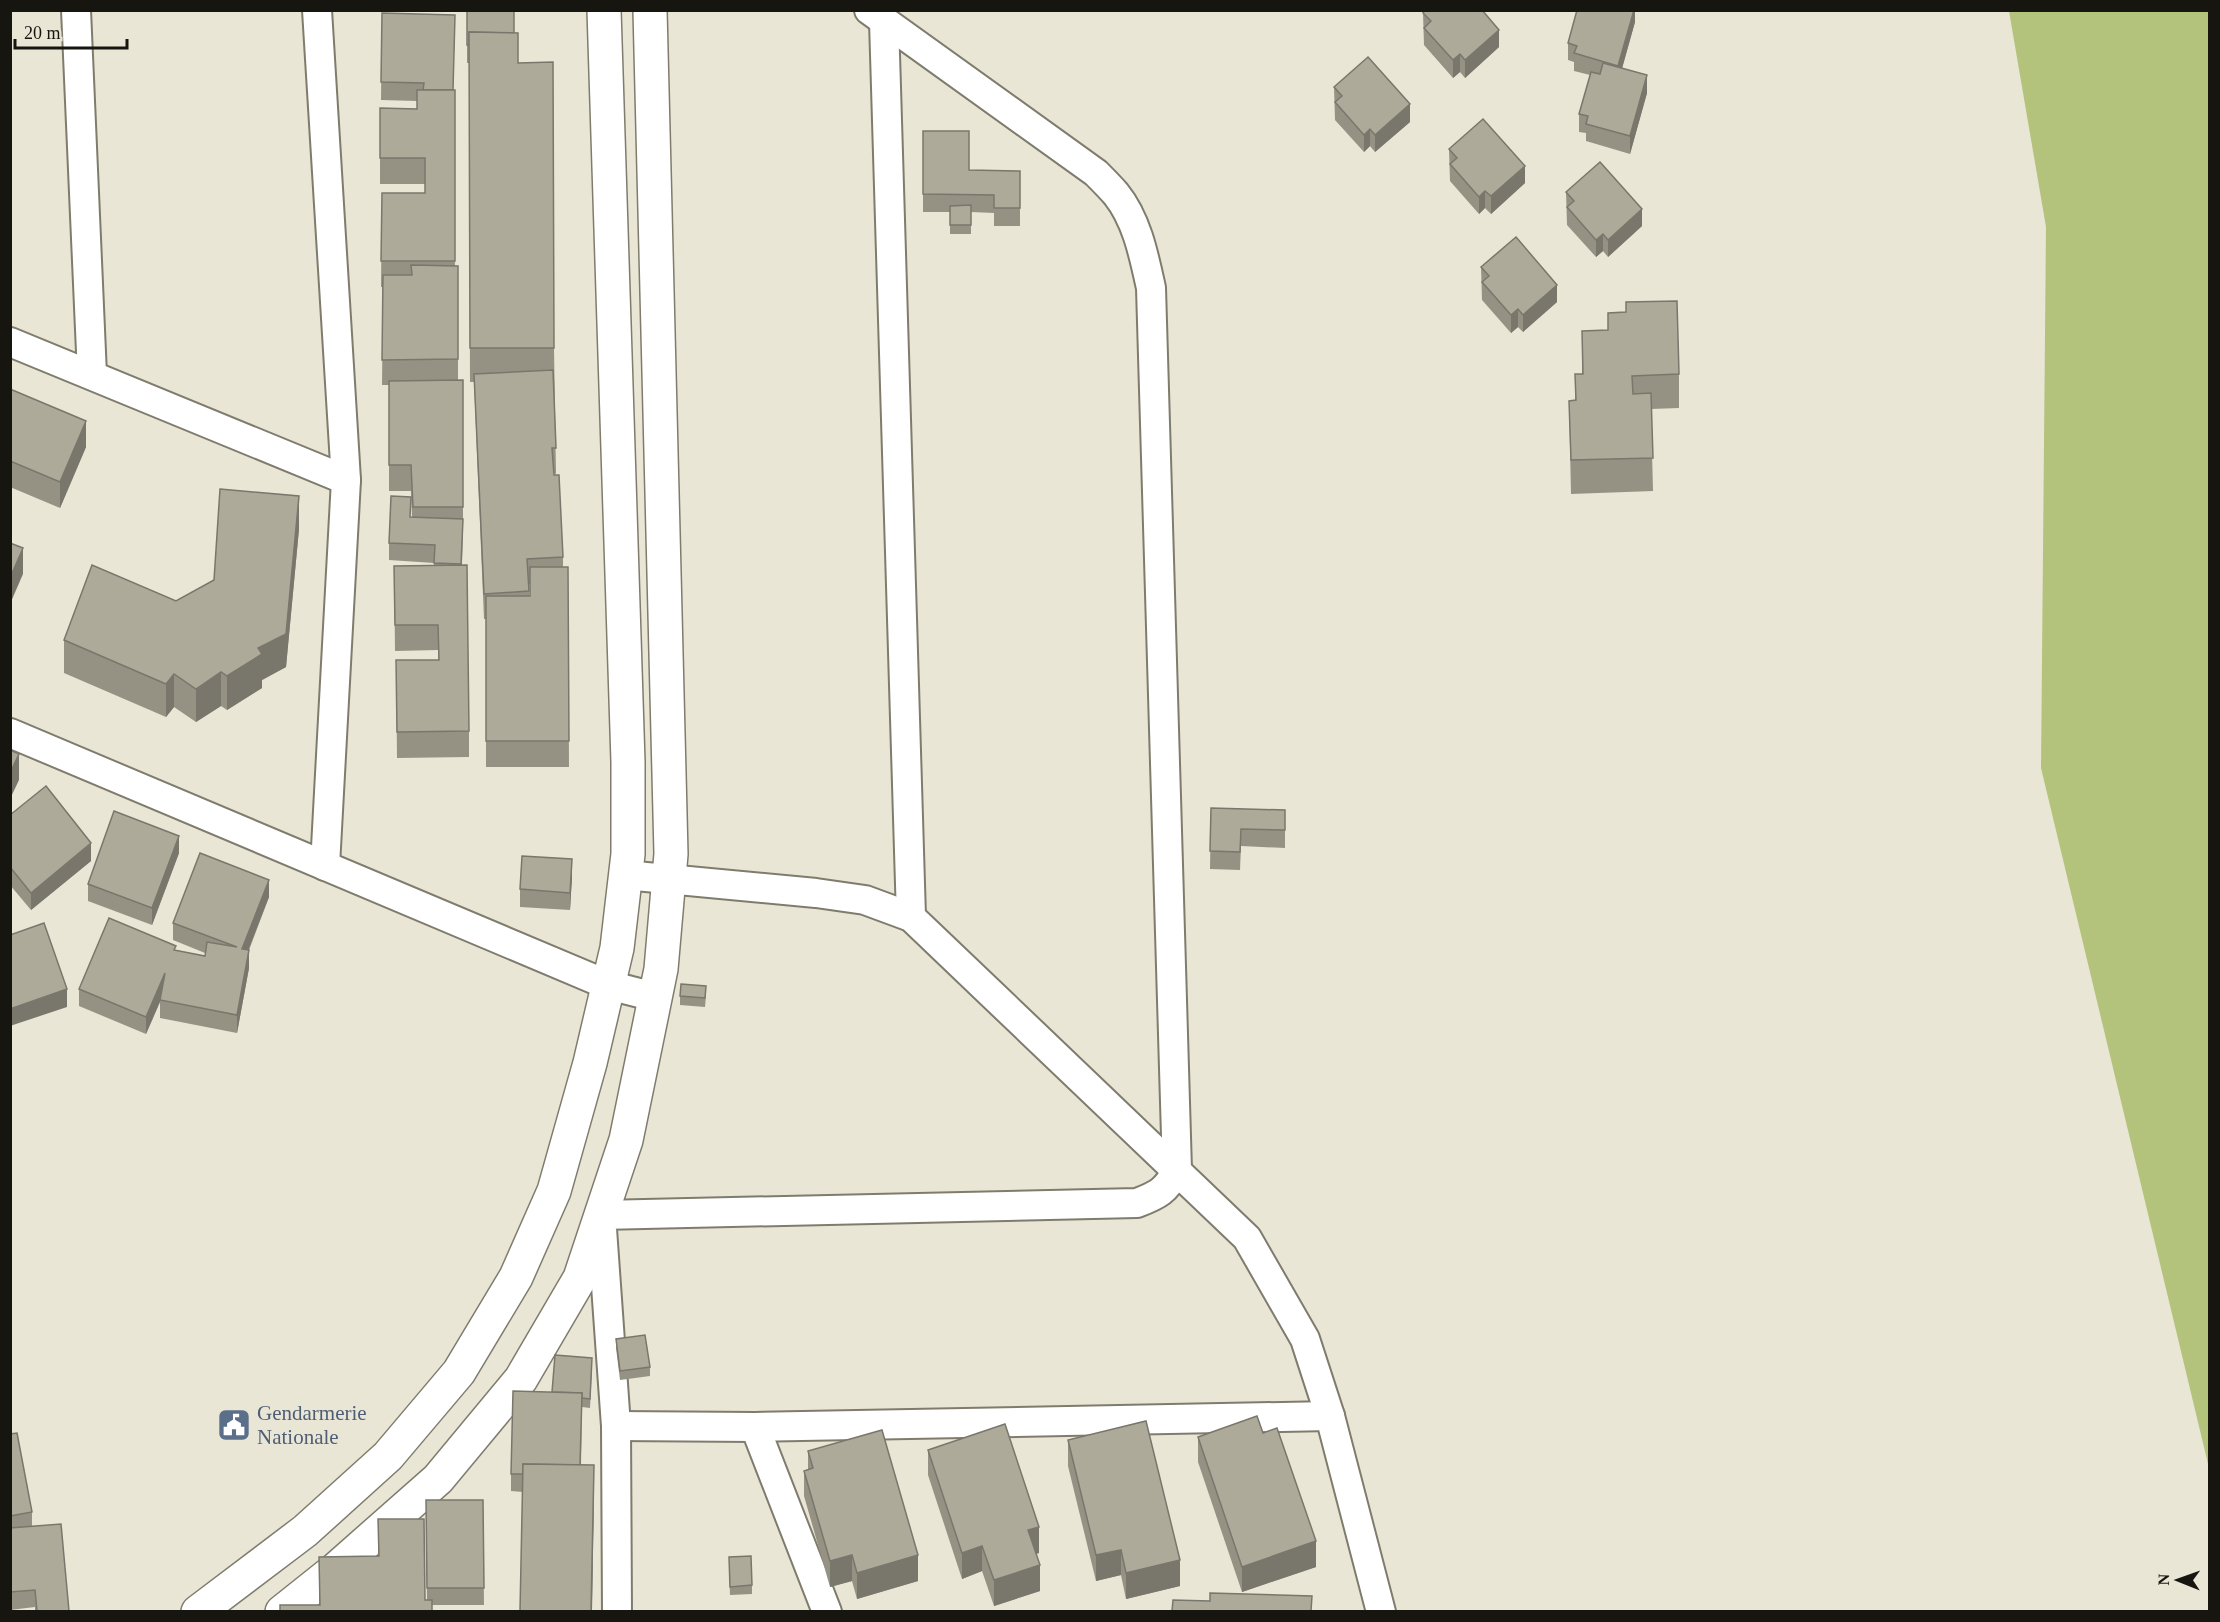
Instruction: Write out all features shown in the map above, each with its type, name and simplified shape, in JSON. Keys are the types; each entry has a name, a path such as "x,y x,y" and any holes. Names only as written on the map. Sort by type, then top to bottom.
{"main road":[{"path":"198,1611 304,1531 388,1456 459,1372 516,1277 554,1191 590,1063 617,948 628,854 628,762 604,10"},
{"path":"282,1611 336,1569 438,1479 521,1379 580,1278 626,1140 661,969 671,854 650,10"}],"street":[{"path":"76,10 92,375"},
{"path":"317,10 346,480 325,866"},
{"path":"877,16 910,917"},
{"path":"617,1611 616,1426 602,1215 1137,1203 1162,1191 1169,1185 1177,1170 1152,300 1144,254 1133,225 1117,195 1096,173 877,16"},
{"path":"10,342 346,480"},
{"path":"10,733 608,985 655,997"},
{"path":"626,875 816,893 865,900 910,917 1247,1238 1305,1339 1330,1416 1381,1611"},
{"path":"616,1426 755,1427 1330,1416"},
{"path":"755,1427 827,1611"}],"green space":[{"path":"2009,11 2209,11 2209,1468 2041,768 2046,227"}],"building":[{"path":"467,10 514,10 514,33 469,32 469,45 467,45"},
{"path":"1425,10 1482,10 1499,30 1465,60 1460,54 1453,60 1424,28 1431,21 1423,13"},
{"path":"1577,10 1634,10 1618,66 1574,53 1577,46 1568,43"},
{"path":"382,13 455,15 453,90 423,90 424,83 381,82"},
{"path":"469,32 518,33 518,63 553,62 554,348 470,348"},
{"path":"1368,57 1410,104 1375,135 1370,129 1364,135 1335,102 1342,96 1334,87"},
{"path":"1603,63 1647,75 1630,136 1586,124 1588,116 1579,114 1591,72 1600,74"},
{"path":"417,90 455,90 455,261 381,261 382,193 425,193 425,158 380,158 380,108 417,109"},
{"path":"1483,119 1525,166 1491,196 1485,191 1479,197 1450,164 1457,158 1449,149"},
{"path":"923,131 969,131 969,170 1020,171 1020,208 994,208 994,195 923,194"},
{"path":"1600,162 1642,209 1608,240 1603,234 1596,240 1567,207 1574,201 1566,192"},
{"path":"971,205 971,225 950,225 950,206"},
{"path":"1516,237 1557,285 1523,315 1518,309 1511,315 1482,282 1489,276 1481,267"},
{"path":"411,265 458,266 458,359 382,360 383,275 412,275"},
{"path":"1677,301 1679,374 1632,376 1633,394 1651,393 1653,458 1571,460 1569,401 1576,400 1575,374 1583,374 1582,331 1608,330 1608,313 1626,312 1626,302"},
{"path":"553,370 556,448 552,448 554,475 559,475 563,557 527,559 529,591 484,594 474,374"},
{"path":"463,380 463,507 413,507 411,465 389,465 389,381"},
{"path":"10,389 86,421 60,482 10,461"},
{"path":"220,489 299,496 286,634 258,648 262,654 227,676 221,672 196,689 174,674 166,684 64,640 92,565 176,601 214,580"},
{"path":"391,496 411,497 410,517 463,519 461,564 434,563 435,545 389,543"},
{"path":"10,543 23,548 10,578"},
{"path":"467,565 469,731 397,732 396,660 439,660 438,625 395,625 394,566"},
{"path":"530,567 568,567 569,741 486,741 486,596 530,596"},
{"path":"10,750 19,754 10,773"},
{"path":"46,786 91,843 31,893 10,867 10,815"},
{"path":"1211,808 1285,810 1285,830 1241,829 1240,852 1210,851"},
{"path":"114,811 179,836 152,908 88,884"},
{"path":"200,853 269,880 242,949 249,950 237,1015 160,1000 165,973 146,1017 79,989 109,918 176,946 174,950 205,956 207,942 237,947 173,923"},
{"path":"522,856 572,859 570,893 520,889"},
{"path":"44,923 67,989 10,1009 10,935"},
{"path":"681,984 706,986 705,998 680,996"},
{"path":"645,1335 650,1367 620,1371 616,1339"},
{"path":"555,1355 592,1358 590,1399 582,1398 582,1393 552,1392"},
{"path":"513,1391 582,1393 580,1465 523,1464 523,1474 511,1474"},
{"path":"1257,1416 1263,1433 1277,1428 1316,1541 1242,1567 1198,1437"},
{"path":"1146,1421 1180,1560 1126,1573 1121,1550 1096,1555 1068,1440"},
{"path":"1005,1424 1039,1527 1028,1530 1040,1565 994,1580 982,1546 962,1553 928,1450"},
{"path":"882,1430 918,1555 857,1573 852,1555 830,1561 804,1471 813,1468 808,1451"},
{"path":"17,1433 32,1512 10,1516 10,1434"},
{"path":"523,1464 594,1465 591,1611 520,1611"},
{"path":"426,1500 483,1500 484,1588 427,1588"},
{"path":"378,1519 424,1519 425,1600 432,1600 432,1611 280,1611 280,1605 320,1605 319,1557 379,1556"},
{"path":"61,1524 69,1611 37,1611 35,1590 10,1592 10,1528"},
{"path":"751,1556 752,1585 730,1587 729,1557"},
{"path":"1210,1593 1312,1596 1311,1611 1172,1611 1173,1600 1210,1601"}],"place":[{"name":"Gendarmerie Nationale","path":"234,1425"}]}
